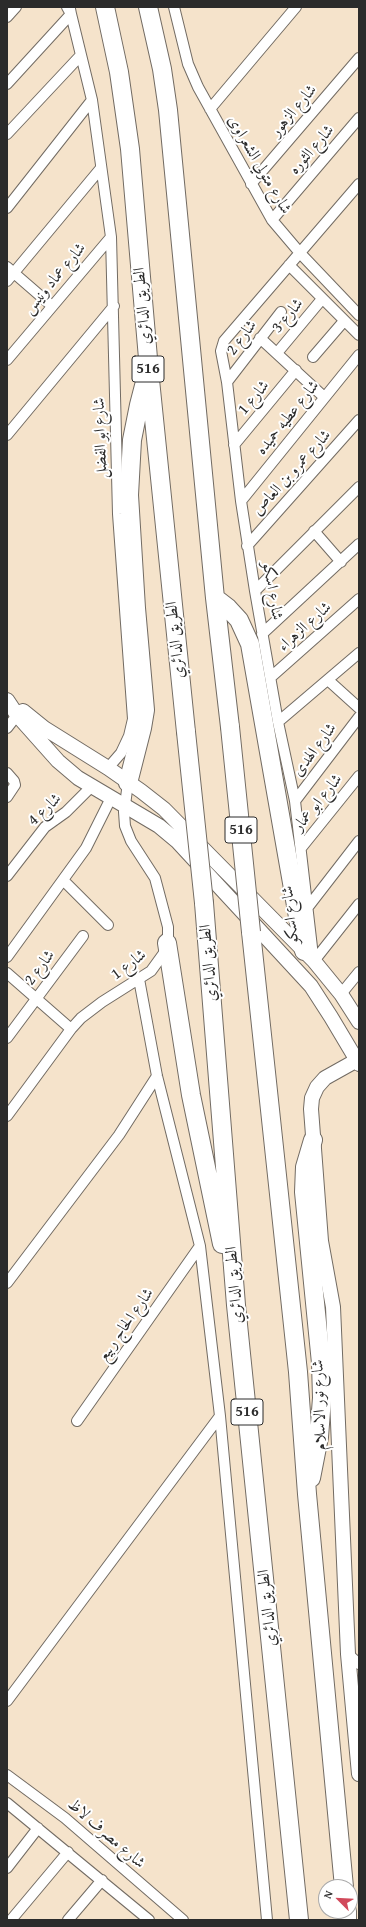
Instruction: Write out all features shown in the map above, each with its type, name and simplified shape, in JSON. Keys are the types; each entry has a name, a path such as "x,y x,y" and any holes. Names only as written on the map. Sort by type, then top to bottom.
{"highway":[{"name":"الطريق الدائري","path":"105,7 119,72 130,149 148,370 204,903 236,1305 299,1920"},
{"name":"516","path":"148,7 162,69 168,110 215,598 297,1356 307,1494 343,1879"},
{"path":"128,783 142,728 144,710 136,608 129,476 135,422 148,370"},
{"path":"215,598 228,608 239,620 250,644 309,956"},
{"path":"167,944 191,1095 236,1305"},
{"path":"307,1494 318,1444 322,1398 321,1363 304,1192 305,1167 313,1140"}],"main road":[{"path":"7,700 19,712 108,768 164,809 309,956"},
{"name":"شارع اسكو","path":"19,712 58,761 90,787 159,826 177,841 287,959 321,1001 358,1061"},
{"name":"شارع اسكو","path":"309,956 341,994 359,1022"},
{"name":"شارع نور الاسلام","path":"358,1061 325,1078 317,1087 312,1098 311,1109 321,1242 333,1307 348,1654 359,1774"}],"street":[{"name":"شارع متولي الشعراوى","path":"174,7 188,64 198,87 272,220 300,253 359,315"},
{"path":"210,109 296,7"},
{"path":"7,84 69,9"},
{"name":"شارع ابو الفضل","path":"69,9 92,100 111,237 114,306 114,394 118,514 133,719 127,742 121,753 108,768"},
{"path":"7,134 81,55"},
{"name":"شارع الزهور","path":"251,184 359,58"},
{"path":"7,208 92,100"},
{"name":"شارع الثوره","path":"272,220 359,118"},
{"path":"7,281 10,270 101,168"},
{"name":"شارع اسكو","path":"309,956 308,907 295,801 278,722 247,546 227,382 221,346 359,184"},
{"name":"شارع عماد ونيس","path":"7,360 111,237"},
{"path":"289,265 359,335"},
{"path":"10,270 52,306"},
{"name":"شارع 3","path":"277,353 322,299"},
{"path":"7,435 114,306"},
{"name":"شارع 2","path":"227,382 281,312"},
{"path":"313,357 344,320"},
{"path":"260,338 324,396"},
{"name":"شارع عطيه حميده","path":"241,501 324,396 359,355"},
{"name":"شارع 1","path":"234,445 296,370"},
{"name":"شارع عمرو بن العاص","path":"247,546 359,420"},
{"path":"255,591 359,487"},
{"path":"314,532 341,562"},
{"path":"262,634 359,544"},
{"name":"شارع الزهراء","path":"271,677 359,599"},
{"path":"278,722 359,653"},
{"path":"328,680 359,709"},
{"name":"شارع الهدى","path":"295,801 359,709"},
{"path":"7,728 19,712"},
{"path":"7,773 15,785 7,797"},
{"name":"شارع ابو عمار","path":"301,848 359,776"},
{"name":"شارع 1","path":"7,1116 71,1029 93,1008 139,979 156,966 164,953 167,944 168,927 155,878 127,833 124,819 128,783"},
{"name":"شارع 4","path":"7,876 45,827 66,812 90,787"},
{"path":"7,958 86,848 111,798"},
{"path":"308,907 359,841"},
{"path":"63,880 108,925"},
{"path":"309,956 359,904"},
{"name":"شارع 2","path":"7,1038 83,936"},
{"path":"341,994 359,972"},
{"path":"7,973 71,1029"},
{"path":"139,979 157,1076 200,1246 220,1416 267,1920"},
{"path":"7,1283 119,1135 157,1076"},
{"name":"شارع الحاج ربيع","path":"77,1421 200,1246"},
{"path":"7,1701 220,1416"},
{"path":"348,1654 359,1664"},
{"name":"شارع مصرف لاظ","path":"7,1775 65,1818 183,1920"},
{"path":"7,1803 149,1920"},
{"path":"7,1868 38,1828"},
{"path":"11,1920 68,1852"},
{"path":"68,1920 102,1880"}]}
